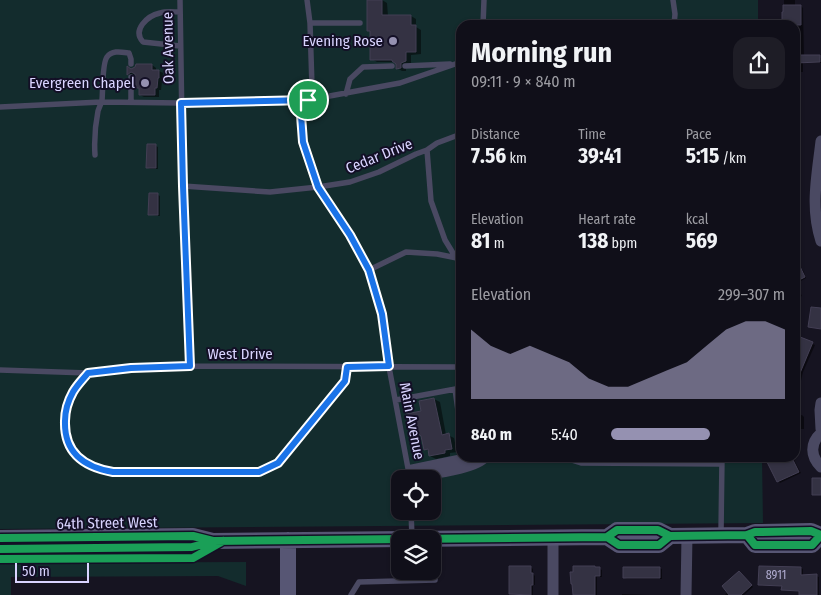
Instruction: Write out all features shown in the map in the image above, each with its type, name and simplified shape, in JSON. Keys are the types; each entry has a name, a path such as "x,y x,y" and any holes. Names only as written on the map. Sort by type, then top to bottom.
{"street":[{"path":"821,141 814,203 821,241"},
{"path":"821,403 821,429"},
{"path":"821,433 816,437 812,450 817,463 821,467"},
{"name":"64th Street West","path":"441,538 607,536 617,530 658,530 670,536 747,535 755,532 811,532 821,535"},
{"name":"64th Street West","path":"0,538 193,536 213,541 391,538"},
{"path":"553,536 553,595"},
{"path":"686,595 688,536"},
{"path":"288,540 288,595"},
{"name":"64th Street West","path":"0,549 192,547 213,541"}],"lane":[{"name":"Oak Avenue","path":"180,0 183,186 190,366"},
{"name":"Main Avenue","path":"307,0 310,23 312,87 301,115 303,142 318,187 350,235 369,270 382,314 389,366 409,470"},
{"path":"483,20 484,0"},
{"path":"673,0 674,20"},
{"path":"180,12 160,13 145,20 141,27 140,39 143,42 180,46"},
{"path":"310,23 360,23"},
{"path":"95,155 94,138 98,110 102,102 106,57 114,52 129,53 131,64"},
{"path":"405,66 456,63"},
{"path":"0,106 102,102 181,103 308,100 400,83 456,64"},
{"path":"346,94 350,79 363,67 392,66"},
{"path":"130,77 131,102"},
{"name":"Cedar Drive","path":"183,186 270,192 350,182 379,172 427,150 437,143 456,136"},
{"path":"427,150 431,201 446,240 456,255"},
{"path":"369,270 406,252 437,254 456,258"},
{"name":"West Drive","path":"0,370 88,373 131,368 190,366 456,367"},
{"path":"88,373 73,393 65,411 66,439 78,459 100,470 113,472 259,472 278,463 345,381 347,367"},
{"path":"396,400 456,389"},
{"path":"422,470 456,459"},
{"path":"428,470 463,462"},
{"path":"435,470 473,462"},
{"path":"441,471 469,469 482,462"},
{"path":"578,462 652,462"},
{"path":"721,536 722,462"},
{"path":"350,595 359,582 435,580"}],"green space":[{"path":"0,0 758,0 758,20 456,20 456,462 762,462 763,523 0,529"},
{"path":"246,562 246,586 218,576 11,577 11,595 0,595 0,563"}],"building":[{"name":"Evening Rose","path":"367,0 382,0 382,15 411,15 411,25 416,25 416,52 406,52 406,61 401,63 401,68 396,69 396,64 392,60 370,60 370,31 367,31"},
{"path":"783,5 801,5 801,25 800,20 782,20"},
{"path":"800,55 820,55 820,62 800,63"},
{"name":"Evergreen Chapel","path":"136,64 152,64 152,70 159,70 155,95 139,95 139,88 136,88 135,74 131,72 127,75 127,66 131,69"},
{"path":"147,144 156,144 156,168 146,168"},
{"path":"149,193 158,193 158,215 148,215"},
{"path":"800,266 805,277 800,280"},
{"path":"811,307 821,308 821,329 808,327"},
{"path":"800,337 813,342 800,373"},
{"path":"434,398 442,435 449,433 452,449 445,450 445,453 429,456 428,449 424,450 421,436 409,427 406,414 421,411 419,401"},
{"path":"767,462 794,462 799,472 777,482"},
{"path":"812,478 821,478 821,495 812,495"},
{"path":"509,566 531,566 533,585 531,585 531,595 509,594"},
{"path":"573,566 600,567 600,576 595,576 595,595 573,595 570,572 573,572"},
{"path":"759,566 801,567 801,575 817,574 817,595 799,595 799,591 781,590 782,586 758,585"},
{"path":"623,567 660,567 660,578 623,578"},
{"path":"739,571 752,585 741,595 729,595 722,586"}],"cycle path":[{"path":"0,538 193,536 213,541 607,537 617,530 658,530 670,536 747,535 755,532 811,531 821,535"},
{"path":"747,535 755,545 812,545 821,535"},
{"path":"607,537 619,545 659,545 670,536"},
{"path":"0,559 193,558 223,541"},
{"path":"0,549 192,547 211,542"}],"place":[{"name":"Evening Rose","path":"393,41"},
{"name":"Evergreen Chapel","path":"145,83"}],"route":[{"path":"308,100 301,115 303,142 318,187 350,235 369,270 382,314 389,366 347,367 345,381 278,463 259,472 113,472 100,470 78,459 66,439 65,411 73,393 88,373 131,368 190,366 181,103 308,100"}]}
